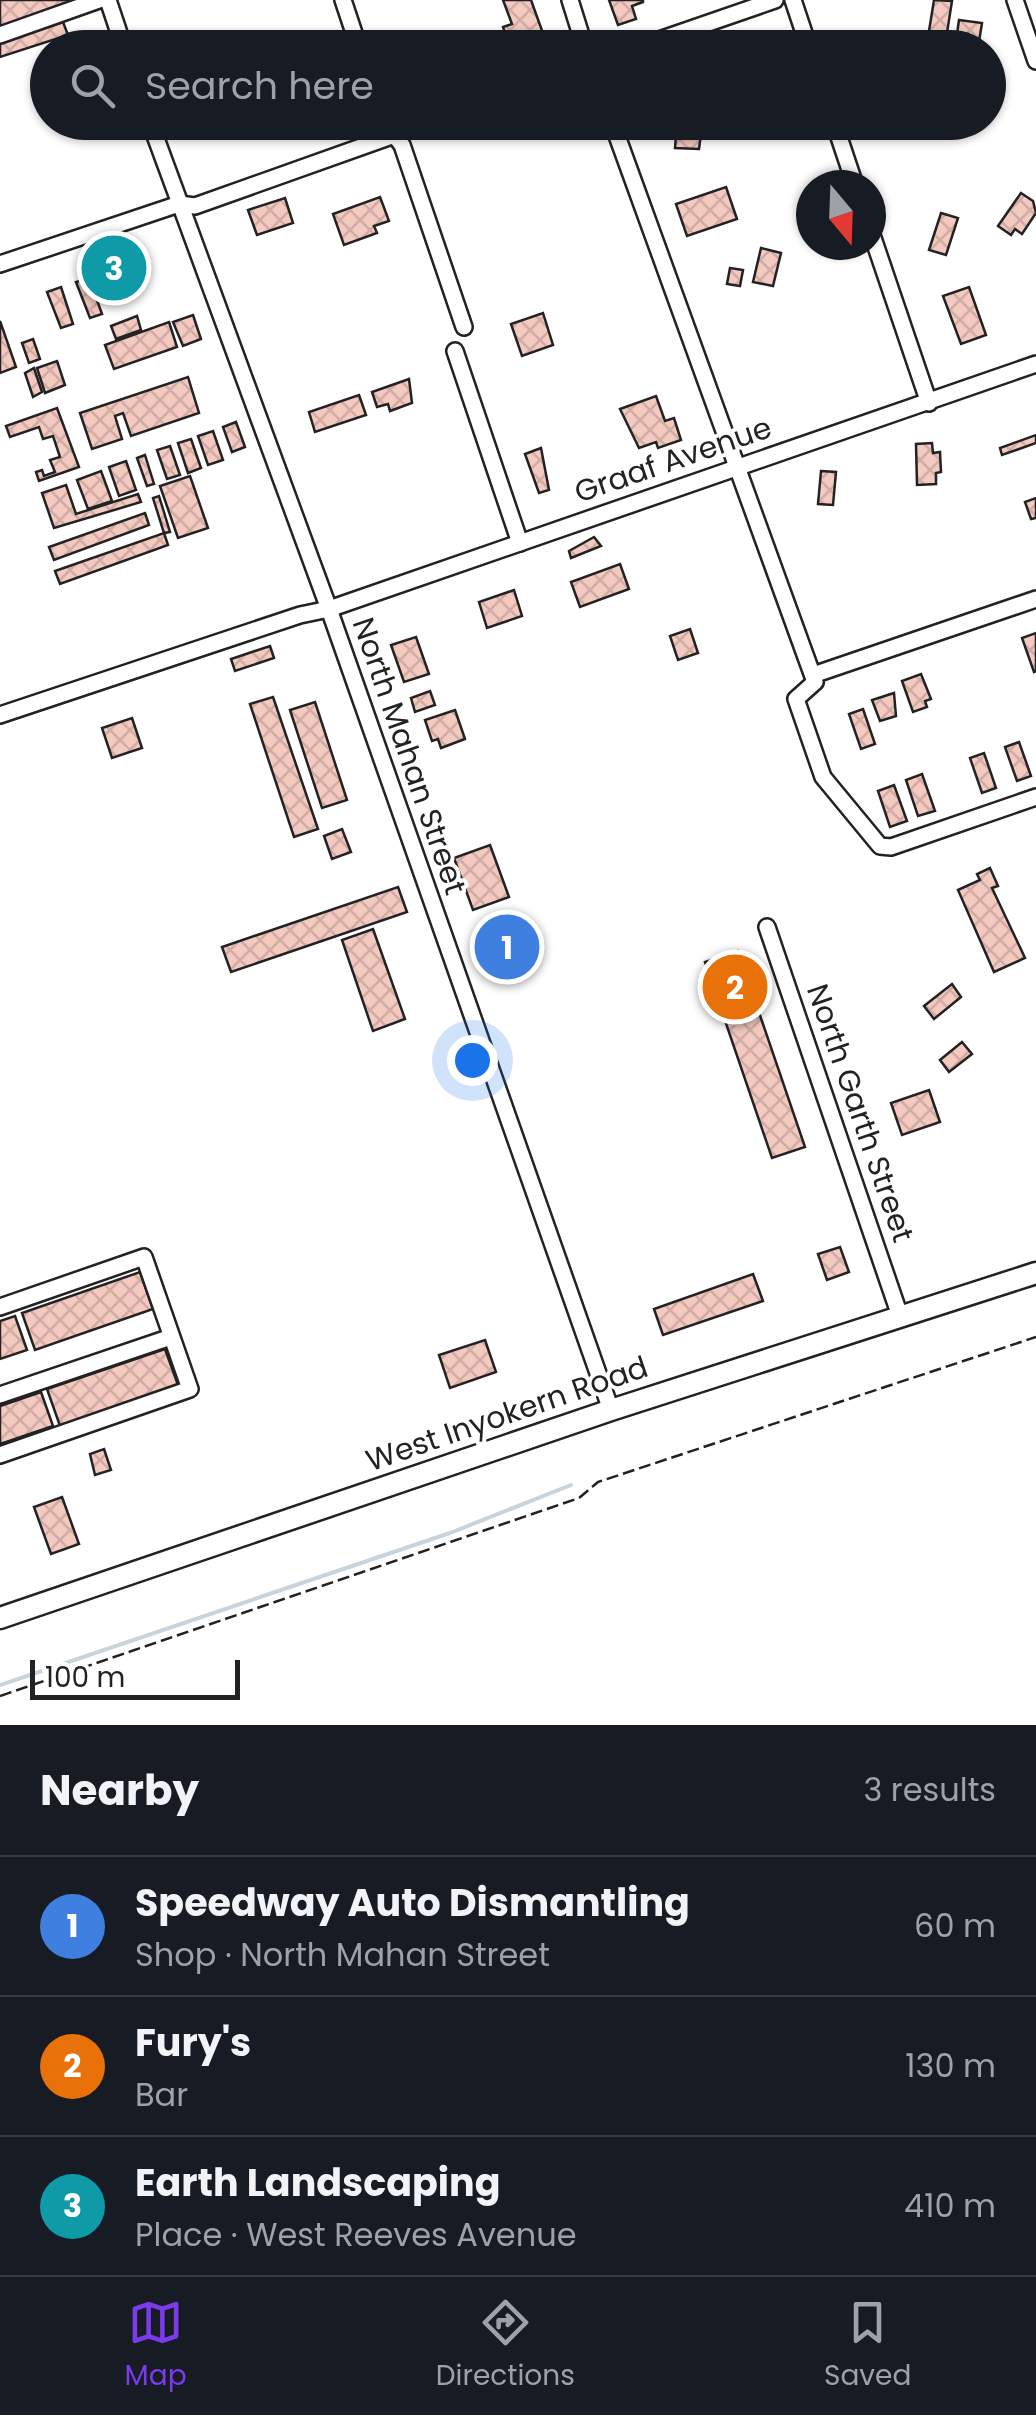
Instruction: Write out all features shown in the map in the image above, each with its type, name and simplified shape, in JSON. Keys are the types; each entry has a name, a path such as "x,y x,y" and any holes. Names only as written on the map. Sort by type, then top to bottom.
{"main road":[{"name":"West Inyokern Road","path":"0,1618 611,1410 1036,1273"}],"street":[{"path":"0,35 100,0"},
{"path":"108,0 118,30"},
{"path":"343,0 353,30"},
{"path":"570,0 579,30"},
{"path":"688,30 775,0"},
{"path":"793,0 803,30"},
{"path":"1015,0 1036,61"},
{"name":"North Mahan Street","path":"156,140 328,610 611,1410"},
{"path":"0,264 179,204 195,206 383,140"},
{"path":"398,140 464,327"},
{"path":"618,140 816,682 796,699 823,777 880,846 891,847 1036,798"},
{"path":"840,140 850,170"},
{"path":"880,260 929,403"},
{"path":"455,351 520,543"},
{"name":"Graaf Avenue","path":"0,715 300,615 328,610 1036,364"},
{"path":"813,675 1036,599"},
{"name":"North Garth Street","path":"767,928 900,1316"},
{"path":"0,1307 144,1257 190,1390 0,1455"},
{"path":"0,1395 171,1337"}],"building":[{"path":"0,0 68,0 69,4 0,27"},
{"path":"503,0 531,0 542,30 504,30 512,24"},
{"path":"609,0 643,2 632,6 636,19 618,25"},
{"path":"934,0 952,1 947,30 929,30"},
{"path":"959,20 982,23 981,30 958,30"},
{"path":"63,22 66,30 39,30"},
{"path":"30,33 30,47 0,57 0,43"},
{"path":"676,140 700,140 699,149 675,148"},
{"path":"726,187 737,219 687,236 676,204"},
{"path":"1021,193 1033,201 1036,213 1022,234 1015,229 1011,235 998,226"},
{"path":"380,197 389,221 374,226 377,233 344,245 333,214"},
{"path":"285,198 293,223 257,235 248,210"},
{"path":"941,213 958,218 946,255 929,250"},
{"path":"761,248 781,253 773,286 753,282"},
{"path":"110,258 118,258 124,268 118,278 110,278 104,272 104,264"},
{"path":"730,268 743,270 740,286 727,284"},
{"path":"89,278 102,314 90,318 76,282"},
{"path":"61,287 73,324 61,328 47,292"},
{"path":"969,287 986,335 961,344 943,296"},
{"path":"543,313 553,345 522,356 511,324"},
{"path":"193,315 201,339 183,346 173,322"},
{"path":"137,316 141,330 116,339 111,326"},
{"path":"0,321 16,367 0,373"},
{"path":"169,322 177,347 114,369 105,345"},
{"path":"33,339 40,359 29,363 22,343"},
{"path":"57,361 65,385 45,393 37,368"},
{"path":"34,368 42,392 33,397 25,373"},
{"path":"188,377 199,413 131,436 123,413 115,416 122,439 92,449 80,413"},
{"path":"409,379 412,403 390,411 388,404 377,407 372,392"},
{"path":"359,395 366,415 315,432 309,412"},
{"path":"656,396 665,421 674,418 681,440 658,448 656,442 639,448 620,409"},
{"path":"57,408 79,467 39,481 36,472 42,470 44,476 55,472 50,460 60,457 53,436 43,439 39,427 10,437 6,426"},
{"path":"236,422 245,447 232,452 223,427"},
{"path":"213,431 223,460 208,465 198,436"},
{"path":"1036,435 1036,443 1002,455 1000,448"},
{"path":"191,439 201,468 188,473 178,443"},
{"path":"932,443 933,453 940,452 941,472 936,473 936,484 917,485 916,444"},
{"path":"170,446 180,475 167,479 157,450"},
{"path":"541,448 549,490 539,493 525,454"},
{"path":"145,455 154,484 147,486 137,458"},
{"path":"126,461 136,490 119,496 109,467"},
{"path":"101,471 112,501 88,509 77,480"},
{"path":"821,471 836,472 833,505 818,504"},
{"path":"190,476 208,528 178,538 160,486"},
{"path":"66,485 76,514 138,494 141,502 54,528 42,493"},
{"path":"159,496 170,532 164,533 153,498"},
{"path":"1036,498 1036,518 1031,519 1025,502"},
{"path":"145,513 149,525 54,560 49,547"},
{"path":"164,533 168,545 60,584 55,571"},
{"path":"594,537 601,546 571,558 569,551"},
{"path":"620,564 629,589 580,607 571,582"},
{"path":"514,590 522,616 487,628 479,602"},
{"path":"690,629 698,653 678,660 670,636"},
{"path":"1036,633 1036,671 1034,672 1022,638"},
{"path":"416,637 429,674 404,682 391,645"},
{"path":"270,646 274,658 235,671 231,659"},
{"path":"921,674 931,699 925,701 927,707 913,712 902,681"},
{"path":"430,691 435,705 415,712 411,698"},
{"path":"894,693 896,716 880,721 872,700"},
{"path":"273,697 318,829 294,837 250,704"},
{"path":"315,702 347,800 322,808 290,710"},
{"path":"863,709 875,744 861,749 849,714"},
{"path":"455,710 465,739 441,748 438,739 432,741 425,720"},
{"path":"132,718 142,748 112,758 102,728"},
{"path":"1019,742 1031,776 1017,781 1005,747"},
{"path":"984,753 996,788 982,793 970,758"},
{"path":"922,774 935,811 918,816 906,780"},
{"path":"894,785 907,821 890,827 878,791"},
{"path":"342,829 351,852 332,859 324,836"},
{"path":"490,845 509,897 473,910 454,858"},
{"path":"990,868 998,886 992,888 1025,958 994,972 958,890 980,880 977,874"},
{"path":"398,887 407,912 231,972 222,947"},
{"path":"373,929 405,1019 373,1031 342,940"},
{"path":"524,931 532,954 506,963 498,940"},
{"path":"738,951 805,1147 772,1158 705,962"},
{"path":"952,984 961,997 934,1019 924,1006"},
{"path":"962,1042 972,1054 949,1072 940,1060"},
{"path":"929,1090 940,1122 902,1135 891,1103"},
{"path":"840,1247 849,1272 827,1280 818,1254"},
{"path":"140,1272 153,1309 35,1350 22,1313"},
{"path":"753,1274 763,1301 663,1335 654,1309"},
{"path":"15,1316 27,1350 0,1359 0,1321"},
{"path":"485,1340 496,1372 450,1388 439,1355"},
{"path":"165,1349 178,1385 60,1426 47,1389"},
{"path":"41,1392 53,1426 0,1444 0,1406"},
{"path":"104,1449 111,1470 95,1475 90,1454"},
{"path":"62,1497 79,1544 51,1554 34,1507"}],"waterway":[{"path":"0,1685 450,1533 571,1485"}],"fence":[{"path":"0,1696 579,1498 598,1482 1036,1337"}],"place":[{"name":"Earth Landscaping","path":"114,268"},
{"name":"Speedway Auto Dismantling","path":"507,947"},
{"name":"Fury's","path":"735,987"}]}
